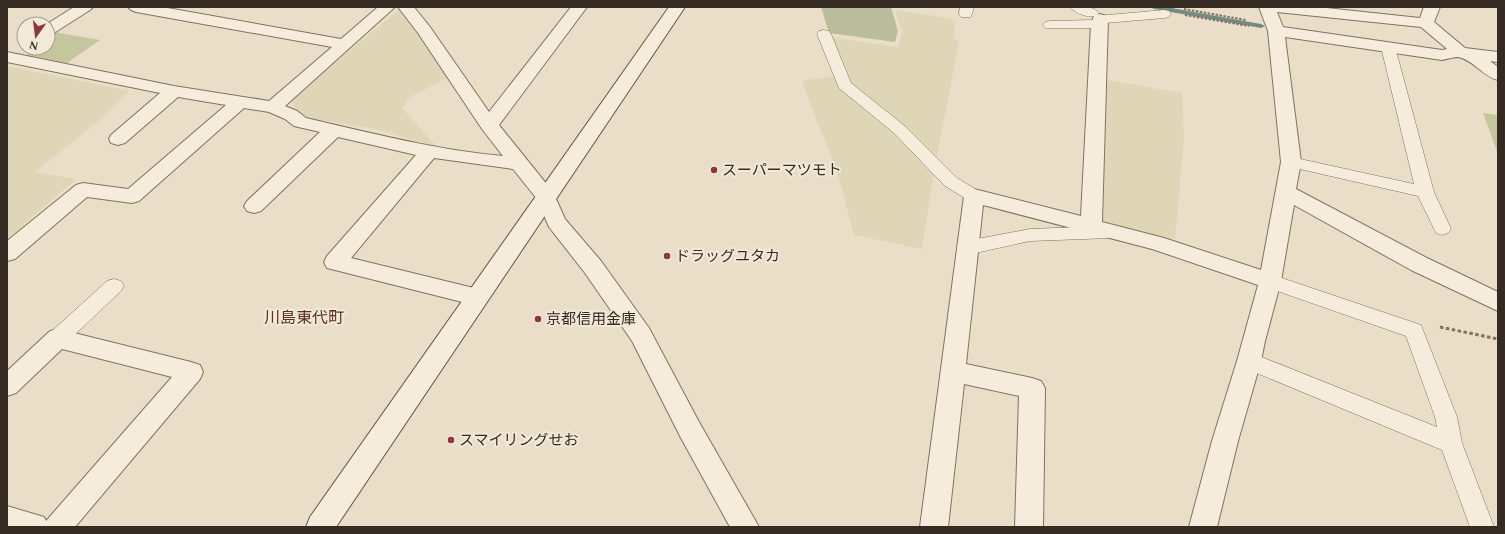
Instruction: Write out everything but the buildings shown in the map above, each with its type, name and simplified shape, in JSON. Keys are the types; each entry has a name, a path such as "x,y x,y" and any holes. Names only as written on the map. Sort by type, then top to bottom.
{"street":[{"path":"56,25 85,7"},
{"path":"136,7 343,44"},
{"path":"273,107 343,44 387,7"},
{"path":"406,7 424,30 489,124 546,197 556,222 594,267 641,335 690,430 745,527"},
{"path":"489,124 579,7"},
{"path":"320,527 677,7"},
{"path":"1203,527 1225,441 1249,361 1253,341 1270,282 1290,162 1274,21 1267,7"},
{"path":"1426,23 1432,7"},
{"path":"1097,19 1101,229"},
{"path":"1274,21 1426,23 1460,52 1479,61 1498,75"},
{"path":"1274,21 1388,47 1442,55 1460,52 1498,57"},
{"path":"7,57 16,51"},
{"path":"7,57 174,91 273,107 290,114 300,122 428,153 494,162 519,163"},
{"path":"118,139 174,91"},
{"path":"7,253 83,190 132,196 240,102"},
{"path":"254,206 334,130"},
{"path":"428,153 335,262 478,297"},
{"path":"1286,190 1419,264 1498,302"},
{"path":"934,527 953,372 966,248 974,196 1156,243 1270,282"},
{"path":"7,386 58,338 191,372 57,527"},
{"path":"953,372 1032,388 1029,527"},
{"path":"7,519 34,527"}],"lane":[{"path":"1077,7 1097,19"},
{"path":"1050,25 1097,19 1164,14"},
{"path":"824,34 844,85 900,130 951,182 974,196"},
{"path":"1388,47 1425,192 1442,229"},
{"path":"1290,162 1425,192"},
{"path":"966,248 1030,235 1101,229"},
{"path":"1270,282 1414,331 1446,417 1451,443 1482,527"},
{"path":"58,338 114,286"},
{"path":"1249,361 1451,443"}],"path":[{"path":"1184,8 1274,21"},
{"path":"1164,14 1165,12 1274,21"},
{"path":"1414,331 1410,322 1498,339"}],"shaded area":[{"path":"400,9 447,78 410,97 402,108 438,148 380,130 310,118 297,111 291,99"},
{"path":"895,10 948,18 956,21 953,37 959,42 933,176 922,249 854,235 840,182 827,144 802,81 839,75 830,37 898,47 902,32"},
{"path":"7,66 129,91 106,115 35,172 76,179 7,239"},
{"path":"1105,80 1182,93 1184,138 1175,239 1103,223"}],"green space":[{"path":"821,7 891,7 898,31 895,42 829,33"},
{"path":"56,32 100,40 67,63 32,56 56,56"},
{"path":"1483,113 1498,115 1498,154"}],"waterway":[{"path":"1154,7 1261,26"}],"place":[{"name":"スーパーマツモト","path":"714,170"},
{"name":"ドラッグユタカ","path":"667,256"},
{"name":"京都信用金庫","path":"538,319"},
{"name":"スマイリングせお","path":"451,440"}],"district":[{"name":"川島東代町","path":"304,318"}]}
